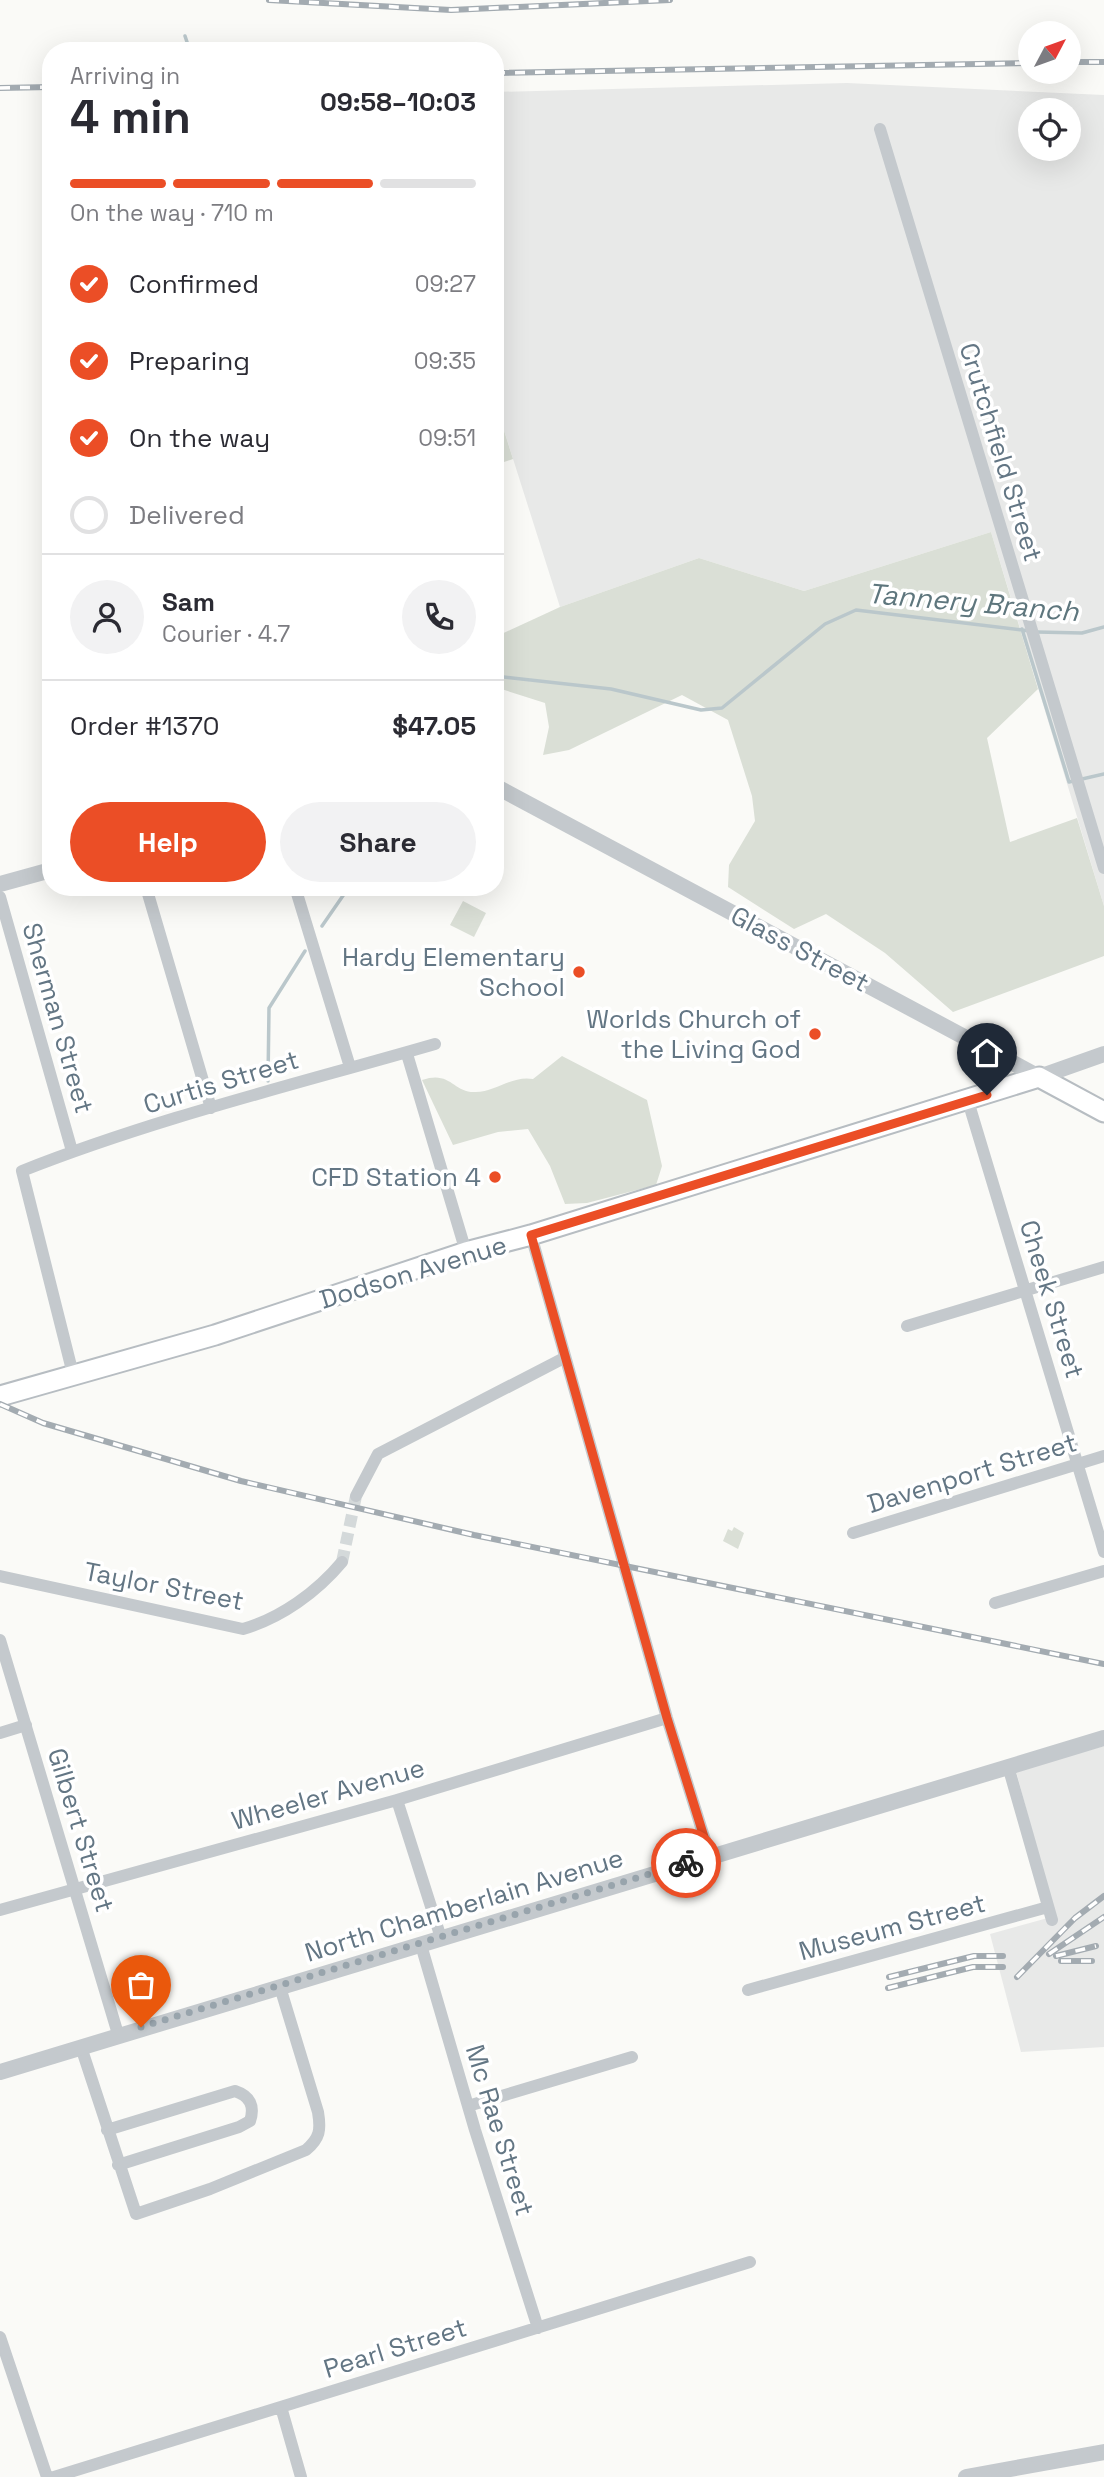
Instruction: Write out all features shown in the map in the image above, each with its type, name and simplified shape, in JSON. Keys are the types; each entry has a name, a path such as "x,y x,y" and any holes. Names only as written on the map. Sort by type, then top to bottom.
{"main road":[{"name":"Dodson Avenue","path":"0,1396 215,1335 466,1252 531,1235 1039,1077"},
{"name":"Glass Street","path":"1039,1077 1104,1112"}],"street":[{"name":"Crutchfield Street","path":"880,129 1104,868"},
{"name":"Glass Street","path":"504,791 1039,1077"},
{"path":"0,884 42,872"},
{"path":"149,896 211,1108"},
{"path":"298,896 350,1067"},
{"name":"Sherman Street","path":"0,897 72,1151"},
{"name":"Curtis Street","path":"73,1374 22,1171 72,1151 211,1108 435,1044"},
{"path":"407,1054 466,1252"},
{"name":"Dodson Avenue","path":"1039,1077 1104,1054"},
{"name":"Cheek Street","path":"968,1101 1104,1552"},
{"path":"531,1235 667,1718 710,1856"},
{"path":"907,1326 1104,1267"},
{"path":"356,1496 378,1454 564,1357"},
{"name":"Davenport Street","path":"853,1533 1104,1456"},
{"name":"Taylor Street","path":"0,1576 243,1629 315,1591 342,1562"},
{"path":"995,1603 1104,1571"},
{"name":"Gilbert Street","path":"0,1640 118,2034"},
{"name":"Wheeler Avenue","path":"0,1910 397,1800 667,1718"},
{"path":"0,1733 26,1725"},
{"name":"North Chamberlain Avenue","path":"0,2072 118,2034 1104,1738"},
{"path":"1008,1766 1052,1920"},
{"path":"397,1800 441,1938"},
{"name":"Museum Street","path":"748,1990 1048,1907"},
{"name":"Mc Rae Street","path":"421,1945 538,2328"},
{"path":"81,2047 136,2214 211,2189 306,2150 316,2141 321,2129 318,2112 279,1987"},
{"path":"468,2106 632,2057"},
{"path":"107,2130 234,2091 245,2094 251,2102 253,2113 250,2121 239,2127 118,2165"},
{"name":"Pearl Street","path":"54,2477 159,2442 750,2262"},
{"path":"0,2337 47,2477"},
{"path":"281,2407 301,2477"},
{"path":"966,2477 1104,2452"}],"shaded area":[{"path":"847,83 1104,95 1104,906 991,532 804,591 699,558 560,607 504,430 504,92"},
{"path":"504,430 513,459 504,462"},
{"path":"991,532 1038,689 987,738 1010,842 1077,818 1104,906 1104,956 953,1012 885,953 826,914 794,929 728,887 729,865 755,821 752,796 728,720 682,695 569,750 543,755 549,727 545,703 504,690 504,633 560,607 699,558 804,591"},
{"path":"463,901 486,913 474,937 450,925"},
{"path":"562,1056 647,1100 662,1166 656,1185 587,1203 565,1204 550,1166 528,1129 498,1132 453,1145 422,1080 445,1079 461,1089 482,1092 518,1079 533,1079"},
{"path":"734,1527 744,1533 738,1549 723,1541 728,1529 732,1531"},
{"path":"1104,1746 1104,2047 1021,2052 990,1934 1055,1916 1016,1771"}],"waterway":[{"name":"Tannery Branch","path":"185,36 187,42"},
{"name":"Tannery Branch","path":"504,677 611,689 701,710 722,708 825,624 856,610 1030,631"},
{"name":"Tannery Branch","path":"1037,632 1082,633 1104,627"},
{"path":"1022,629 1069,782 1104,774"},
{"path":"322,926 343,896"},
{"path":"268,1081 269,1008 305,951"}],"tunnel":[{"path":"342,1562 356,1496"}],"railway":[{"path":"269,0 451,10 670,0"},
{"path":"1082,62 1104,62"},
{"path":"504,73 1018,63"},
{"path":"0,88 42,87"},
{"path":"0,1404 43,1423 241,1481 474,1535 1104,1664"},
{"path":"1017,1977 1075,1918 1104,1896"},
{"path":"1049,1954 1104,1917"},
{"path":"1056,1956 1096,1946"},
{"path":"889,1977 974,1956 1003,1956"},
{"path":"1061,1961 1092,1961"},
{"path":"888,1988 973,1967 1003,1967"}],"way so far":[{"path":"141,2027 421,1945 686,1863"}],"place":[{"name":"Hardy Elementary School","path":"579,972"},
{"name":"Worlds Church of the Living God","path":"815,1034"},
{"name":"CFD Station 4","path":"495,1177"}],"route":[{"path":"686,1863 710,1856 667,1718 531,1235 987,1095"}]}
